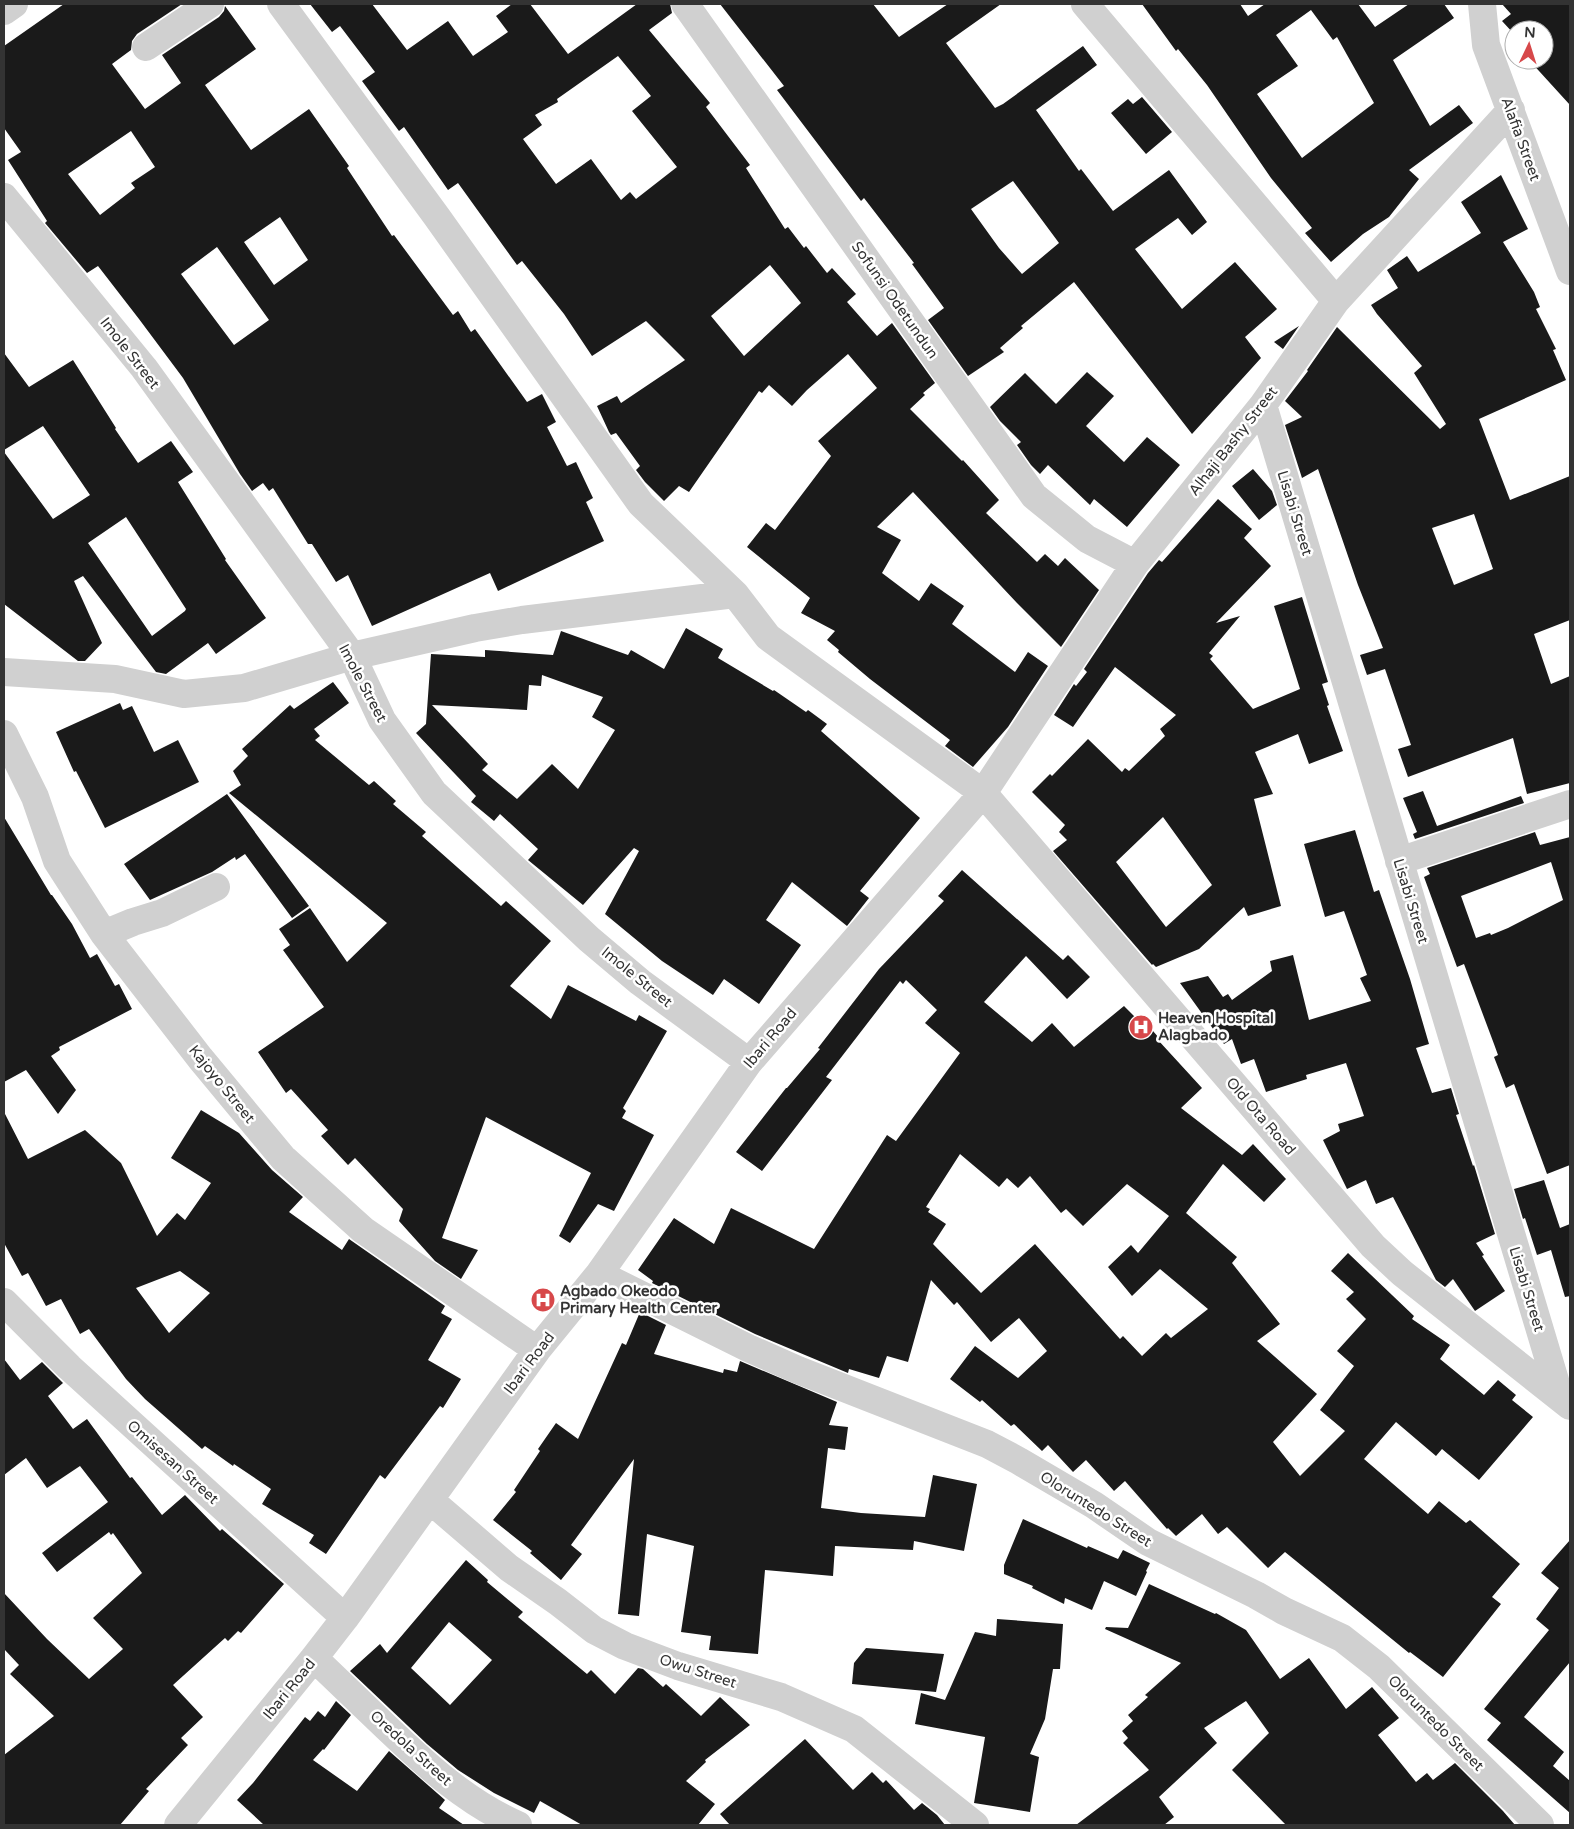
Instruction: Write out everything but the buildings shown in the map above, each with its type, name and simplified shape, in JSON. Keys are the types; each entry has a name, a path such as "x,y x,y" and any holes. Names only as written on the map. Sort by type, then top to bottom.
{"street":[{"path":"4,11 14,4"},
{"path":"146,47 210,4"},
{"name":"Old Ota Road","path":"281,4 438,217 641,504 735,594 768,637 983,793 1373,1246 1402,1273 1565,1401"},
{"name":"Sofunsi Odetundun","path":"685,4 1034,496 1087,540 1135,564"},
{"path":"1086,4 1336,301"},
{"name":"Alafia Street","path":"1482,4 1486,45 1570,271"},
{"name":"Alhaji Bashy Street","path":"983,793 1135,564 1263,405 1336,301 1511,110"},
{"name":"Imole Street","path":"4,197 144,368 352,656 382,720 434,793 589,939 640,982 749,1062"},
{"name":"Lisabi Street","path":"1263,405 1399,861 1565,1401"},
{"path":"4,672 116,679 184,694 244,688 352,656 522,620 735,594"},
{"name":"Kajoyo Street","path":"4,734 35,798 57,861 104,934 200,1058 283,1158 364,1230 537,1350"},
{"name":"Ibari Road","path":"189,1821 345,1618 537,1350 599,1274 749,1062 983,793"},
{"path":"1399,861 1570,804"},
{"path":"104,934 162,913 216,887"},
{"name":"Oloruntedo Street","path":"599,1274 748,1348 798,1370 987,1444 1094,1506 1148,1542 1256,1595 1284,1611 1342,1638 1379,1667 1531,1823"},
{"name":"Omisesan Street","path":"4,1302 69,1367 345,1618"},
{"name":"Owu Street","path":"430,1500 509,1568 594,1630 624,1646 678,1666 781,1697 854,1729 975,1825"},
{"name":"Oredola Street","path":"314,1658 432,1770 503,1819 518,1825"}],"place":[{"name":"Heaven Hospital Alagbado","path":"1141,1027"},
{"name":"Agbado Okeodo Primary Health Center","path":"543,1300"}]}
